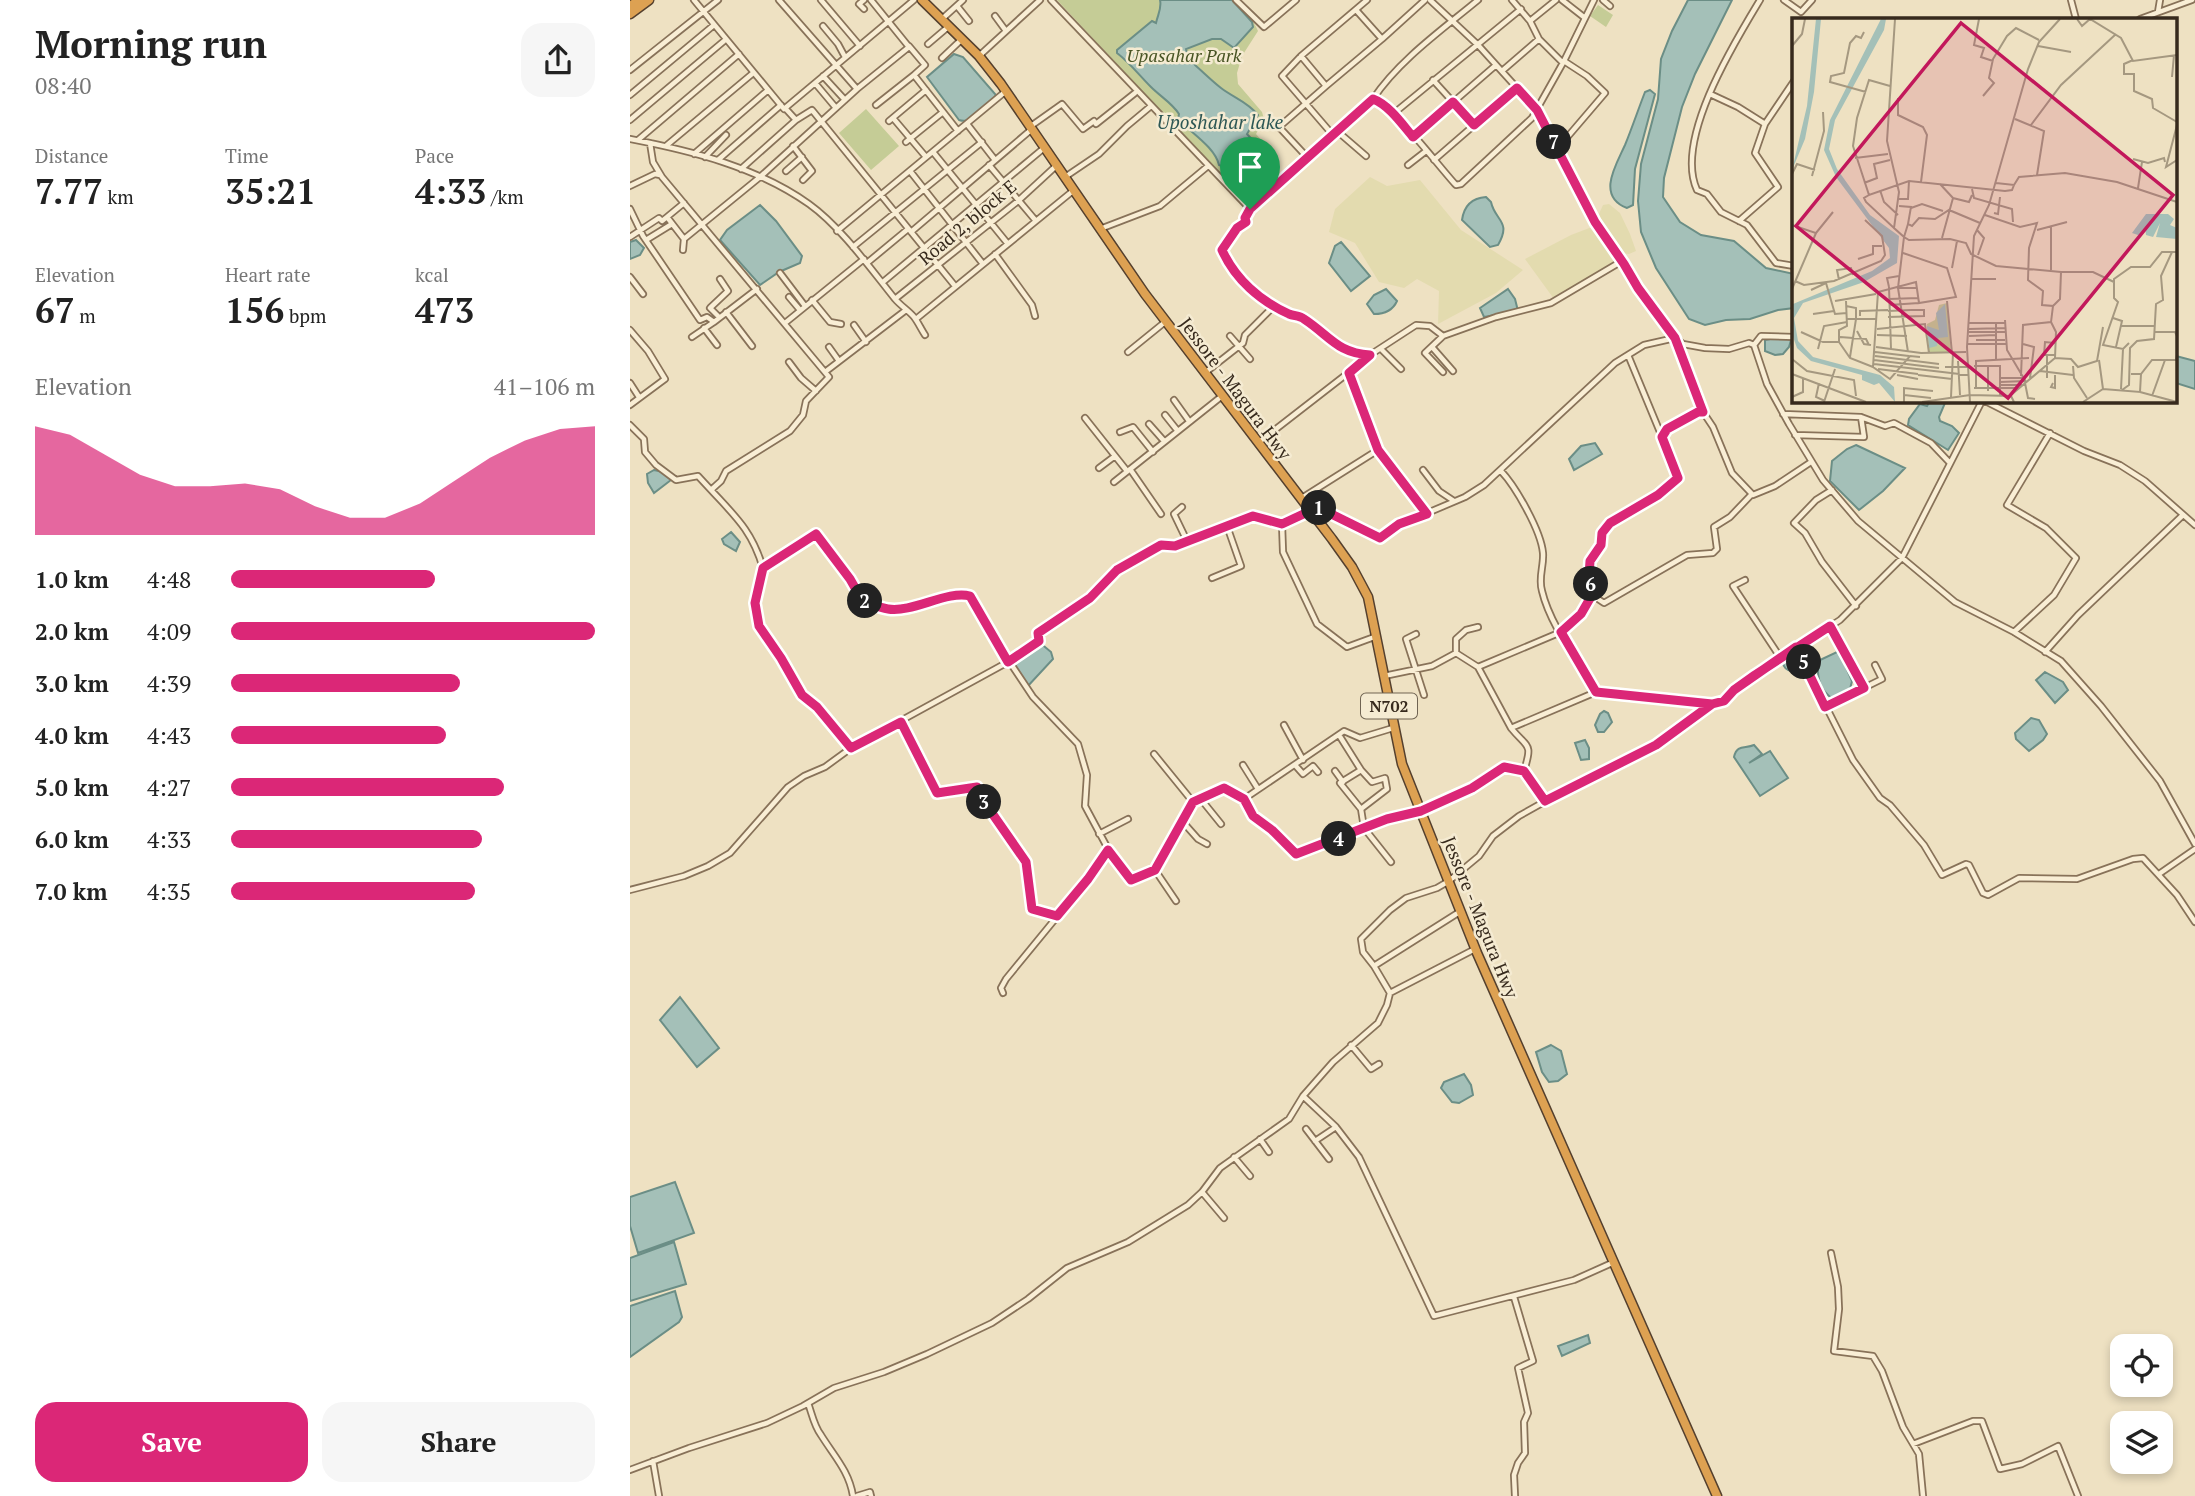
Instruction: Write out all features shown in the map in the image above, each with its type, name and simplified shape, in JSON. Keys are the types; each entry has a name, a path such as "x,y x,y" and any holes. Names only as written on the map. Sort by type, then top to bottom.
{"highway":[{"path":"633,5 649,0"},
{"name":"Jessore - Magura Hwy","path":"922,0 979,57 1006,91 1100,229 1310,511 1368,597 1402,764 1476,948 1717,1496"}],"street":[{"path":"694,0 796,120"},
{"path":"630,70 718,0"},
{"path":"779,0 857,89"},
{"path":"821,0 860,46"},
{"path":"864,0 858,3 864,9"},
{"path":"871,0 925,65 876,105"},
{"path":"718,160 914,0"},
{"path":"942,19 963,0"},
{"path":"1051,0 1250,209"},
{"path":"1236,0 1264,27 1296,0"},
{"path":"1366,156 1334,132 1305,104 1282,75 1367,0"},
{"path":"1307,157 1279,127 1427,0 1478,45 1537,110 1595,222 1675,338 1703,412 1713,426 1732,473 1752,494"},
{"path":"1370,355 1351,354 1302,317 1290,314 1260,297 1239,278 1222,250 1237,228 1246,222 1245,218 1250,209 1373,99 1388,80 1435,34 1478,0"},
{"path":"1530,21 1556,0"},
{"path":"1562,0 1585,18"},
{"path":"1373,99 1393,114 1456,185 1461,184 1517,133 1537,110 1594,0"},
{"path":"1602,0 1610,6"},
{"path":"1760,0 1701,112 1692,167 1697,190 1707,194 1721,212 1747,225 1776,263 1792,266"},
{"path":"1784,0 1801,12 1812,0"},
{"path":"2071,0 2076,18"},
{"path":"2158,13 2160,0"},
{"path":"2143,18 2192,0"},
{"path":"979,57 1038,1"},
{"path":"1515,1 1539,39 1605,93 1558,148"},
{"path":"957,6 969,21"},
{"path":"1393,114 1521,9"},
{"path":"1356,10 1382,38"},
{"path":"995,16 1006,31"},
{"path":"630,95 715,25"},
{"path":"822,26 838,44 845,57"},
{"path":"928,44 949,26"},
{"path":"942,58 962,39"},
{"path":"1502,71 1539,39"},
{"path":"630,120 724,41"},
{"path":"684,239 760,177 835,108 908,49 909,45"},
{"path":"638,140 739,54"},
{"path":"1301,56 1326,86"},
{"path":"1413,137 1496,65"},
{"path":"666,145 752,74"},
{"path":"914,75 958,131"},
{"path":"823,76 845,100"},
{"path":"1433,80 1474,125"},
{"path":"1739,221 1778,187 1755,153 1765,124 1792,84"},
{"path":"813,85 815,91"},
{"path":"813,85 835,108"},
{"path":"1434,160 1517,88"},
{"path":"926,90 891,120 926,157"},
{"path":"694,154 767,91"},
{"path":"837,231 1006,91"},
{"path":"785,323 865,260 909,231 1062,104 1083,129 1094,121 1097,124 1135,93"},
{"path":"1710,94 1765,124"},
{"path":"1065,177 1099,153 1127,125 1152,106"},
{"path":"741,169 796,120 812,110 955,286"},
{"path":"908,140 943,112"},
{"path":"967,124 995,160"},
{"path":"705,157 726,135"},
{"path":"630,139 666,145 718,160 760,177 810,205 865,260 895,299 916,319 925,335"},
{"path":"853,247 982,142"},
{"path":"650,143 653,162 660,176 829,377 806,401 803,415 790,431 726,471 721,481 711,490"},
{"path":"793,146 812,171 803,180"},
{"path":"883,282 1044,147"},
{"path":"1408,165 1426,151"},
{"path":"933,152 1008,244"},
{"path":"786,171 802,157"},
{"path":"989,165 1036,221"},
{"name":"Road 2, block E","path":"895,299 1018,201 1055,166"},
{"path":"1100,229 1160,205 1208,166"},
{"path":"910,171 983,264"},
{"path":"630,186 655,174 660,176"},
{"path":"916,319 1074,190"},
{"path":"630,237 659,218 662,221 684,203"},
{"path":"630,209 646,240 700,320 706,317 714,322"},
{"path":"667,217 684,239 683,250"},
{"path":"646,240 672,223"},
{"path":"995,254 1032,305 1035,316"},
{"path":"1443,372 1425,353 1443,336 1496,317 1551,303 1622,261"},
{"path":"780,273 805,306"},
{"path":"630,277 632,284 643,294"},
{"path":"719,317 710,308 728,290 720,279"},
{"path":"692,337 757,289"},
{"path":"789,298 800,310"},
{"path":"812,300 830,322 841,324"},
{"path":"1205,373 1239,346 1245,335 1275,305"},
{"path":"825,372 906,310"},
{"path":"726,312 752,346"},
{"path":"1128,352 1166,321"},
{"path":"854,325 866,342"},
{"path":"1258,443 1400,334 1416,326 1430,326 1443,336"},
{"path":"704,328 717,345"},
{"path":"630,330 648,351 665,379 630,405"},
{"path":"1230,336 1250,359"},
{"path":"1754,345 1761,336 1792,337"},
{"path":"630,890 684,876 730,853 788,788 804,776 825,767 851,748 1008,662 1039,641 1038,633 1047,625 1090,598 1117,570 1161,545 1175,546 1253,516 1282,524 1315,506 1380,538 1399,524 1427,514 1484,485 1615,362 1644,345 1675,338 1683,344 1705,348 1729,349 1749,343 1754,345"},
{"path":"1754,345 1767,384 1795,435 1811,462 1858,521 1955,602 2014,632 2061,661 2136,749 2160,781 2195,847 2159,874"},
{"path":"829,347 839,361"},
{"path":"1432,347 1453,371"},
{"path":"1381,349 1401,369"},
{"path":"1478,667 1561,632 1581,614 1592,595 1590,561 1601,545 1602,533 1610,523 1658,495 1678,478 1628,355"},
{"path":"789,362 801,378 816,391"},
{"path":"1349,373 1378,450 1427,514"},
{"path":"630,383 639,397"},
{"path":"1114,482 1223,396"},
{"path":"1174,400 1189,421"},
{"path":"1511,728 1596,692 1712,704 1724,701 1734,690 1856,606 1902,558 1982,402"},
{"path":"1985,402 2084,451 2120,465 2145,481 2195,525"},
{"path":"1662,437 1667,429 1680,420 1703,412"},
{"path":"1783,414 1861,417 1885,426 1894,423 1931,443 1950,463"},
{"path":"1165,415 1177,430"},
{"path":"1795,435 1864,436 1861,417"},
{"path":"1085,418 1129,470 1161,514"},
{"path":"1149,424 1164,441"},
{"path":"630,425 644,439 645,452 656,465 676,480 698,476 740,521 756,543 763,568 755,603 759,626 802,695 817,707 851,748"},
{"path":"1120,432 1133,427 1153,452"},
{"path":"2014,632 2054,595 2076,558 2046,528 2007,505 2050,433"},
{"path":"1301,499 1378,450"},
{"path":"1099,468 1115,456"},
{"path":"1592,595 1604,603 1687,555 1713,553 1717,549 1714,527 1730,517 1752,494 1774,486 1811,462"},
{"path":"1423,470 1439,491 1455,501"},
{"path":"1501,471 1514,484 1536,532 1543,553 1541,590 1553,620 1596,692"},
{"path":"1832,490 1815,500 1794,523 1805,533 1822,562 1856,606"},
{"path":"1182,507 1174,514 1187,541"},
{"path":"2045,652 2078,615 2183,515"},
{"path":"1282,524 1283,552 1317,624 1347,647 1377,636"},
{"path":"1212,578 1241,566 1227,526"},
{"path":"763,568 816,534 850,579 862,600 890,610 963,594 970,596 1008,662 1033,697 1078,744 1087,775 1085,806 1108,850 1131,880 1155,870 1193,802 1224,788 1244,799 1253,816 1296,854 1387,819 1421,811 1472,788 1504,767 1524,771 1545,801"},
{"path":"1745,580 1732,586 1780,657"},
{"path":"1830,626 1864,688"},
{"path":"1456,653 1456,639 1466,630 1478,627"},
{"path":"1416,634 1406,639 1424,695"},
{"path":"1796,647 1853,760 1880,798 1905,821 1924,845 1942,875 1969,865 1983,894 1988,895 2019,878 2077,879 2143,858 2177,895 2195,922"},
{"path":"1456,653 1478,667 1511,728 1526,741 1530,753 1524,771"},
{"path":"1383,676 1432,666 1456,653"},
{"path":"1825,707 1882,678 1875,665"},
{"path":"630,1470 767,1423 834,1388 884,1372 992,1323 1067,1268 1129,1242 1188,1205 1220,1168 1289,1119 1303,1096 1351,1045 1378,1023 1390,993 1363,952 1361,939 1390,910 1406,898 1449,881 1479,856 1493,836 1520,816 1656,745 1712,704"},
{"path":"901,722 937,793 977,787 978,793 1026,862 1032,909 1057,916"},
{"path":"1284,725 1303,760"},
{"path":"1244,799 1344,731 1360,738 1394,728"},
{"path":"1339,735 1361,770 1372,782 1385,778 1387,789 1361,809"},
{"path":"1154,754 1193,802"},
{"path":"1243,765 1258,789"},
{"path":"1294,765 1303,774 1313,766 1318,772"},
{"path":"1361,770 1340,783 1361,809 1364,828 1391,862"},
{"path":"1335,771 1343,782"},
{"path":"1200,798 1221,824"},
{"path":"1099,834 1128,818"},
{"path":"1182,821 1198,839 1207,844"},
{"path":"1003,993 1001,988 1006,979 1088,879 1108,850"},
{"path":"1155,870 1176,901"},
{"path":"1374,967 1462,911"},
{"path":"1390,993 1476,948"},
{"path":"1351,1045 1371,1069 1378,1064"},
{"path":"1303,1096 1336,1127 1359,1157 1434,1316 1574,1280 1613,1262"},
{"path":"1315,1141 1336,1127"},
{"path":"1306,1129 1329,1159"},
{"path":"1259,1139 1269,1152"},
{"path":"1234,1157 1250,1176"},
{"path":"1202,1192 1224,1218"},
{"path":"1831,1253 1839,1298 1834,1351 1873,1356 1882,1371 1903,1427 1919,1454 1923,1496"},
{"path":"1514,1297 1533,1361 1518,1368 1528,1413 1524,1422 1525,1453 1514,1475 1515,1496"},
{"path":"808,1403 819,1433 837,1456 855,1496 870,1492 871,1496"},
{"path":"1913,1444 1973,1421 1982,1421 2000,1469 2022,1464 2058,1446 2078,1496"},
{"path":"653,1461 659,1496"}],"shaded area":[{"path":"1370,177 1387,186 1420,180 1461,230 1523,270 1496,293 1438,324 1439,291 1417,279 1404,288 1379,282 1355,243 1329,232 1335,209"},
{"path":"1609,204 1620,213 1636,251 1621,253 1597,218 1603,205"},
{"path":"1592,227 1617,257 1617,262 1611,263 1598,274 1554,299 1525,259"}],"green space":[{"name":"Uposhahar lake","path":"1057,0 1233,0 1258,31 1242,56 1237,73 1238,84 1262,112 1264,119 1256,134 1274,155 1272,170 1257,193 1246,202"},
{"path":"1598,5 1613,15 1606,27 1590,16"},
{"path":"866,109 899,146 871,170 839,133"}],"water":[{"name":"Uposhahar lake","path":"1160,0 1232,0 1252,22 1253,27 1234,48 1221,39 1212,39 1186,49 1189,61 1194,62 1218,85 1258,115 1247,134 1265,154 1270,167 1263,181 1253,188 1231,170 1219,165 1213,152 1178,119 1179,114 1173,107 1117,53 1117,50 1152,21 1156,23"},
{"path":"1688,0 1732,0 1695,74 1682,107 1664,178 1663,197 1680,222 1701,235 1734,241 1766,268 1792,274 1792,308 1750,319 1726,320 1705,325 1689,319 1656,268 1641,232 1638,201 1641,164 1658,99 1661,59"},
{"path":"954,54 963,57 996,95 980,114 970,120 959,120 927,77"},
{"path":"1650,90 1655,94 1635,169 1633,205 1627,208 1612,196 1611,180 1645,92"},
{"path":"1486,197 1503,226 1498,245 1490,247 1462,220 1469,204"},
{"path":"760,205 776,221 802,256 800,263 779,272 760,285 720,240 727,230"},
{"path":"636,240 644,248 640,255 630,259 630,242"},
{"path":"1341,242 1370,276 1351,291 1329,263 1335,246"},
{"path":"1386,289 1397,301 1388,311 1374,314 1367,304 1374,295"},
{"path":"1508,289 1515,299 1518,311 1484,317 1480,308"},
{"path":"1782,337 1791,340 1783,354 1775,355 1765,351 1765,340"},
{"path":"2178,357 2195,361 2195,389 2178,384"},
{"path":"1929,402 1945,403 1940,421 1952,426 1959,433 1948,450 1908,425 1909,419 1920,404 1927,406"},
{"path":"1595,443 1602,454 1574,470 1569,459 1581,446"},
{"path":"1856,445 1905,468 1883,491 1859,510 1830,481 1832,461"},
{"path":"654,470 663,472 671,480 654,493 648,483 647,474"},
{"path":"731,532 740,542 736,551 724,544 722,539"},
{"path":"1039,642 1051,652 1053,659 1027,687 1012,661"},
{"path":"1839,651 1852,681 1850,689 1833,699 1820,683 1818,661"},
{"path":"1792,653 1798,656 1801,662 1798,668 1792,671 1786,668 1783,662 1786,656"},
{"path":"2045,672 2063,682 2068,690 2055,703 2036,680"},
{"path":"1604,711 1612,722 1604,732 1598,732 1595,725"},
{"path":"2031,718 2039,720 2047,734 2029,751 2016,739 2015,733"},
{"path":"1585,740 1589,748 1589,759 1581,760 1575,743"},
{"path":"1754,745 1762,754 1749,763 1770,751 1788,778 1760,796 1734,757 1739,749"},
{"path":"680,997 719,1048 697,1067 660,1020"},
{"path":"1551,1045 1561,1051 1567,1074 1558,1081 1549,1082 1542,1072 1536,1052"},
{"path":"1464,1074 1471,1085 1473,1095 1459,1103 1452,1102 1441,1088 1444,1082"},
{"path":"675,1182 694,1233 638,1253 630,1226 630,1197"},
{"path":"674,1242 686,1284 630,1301 630,1258"},
{"path":"675,1291 682,1317 679,1322 630,1357 630,1306"},
{"path":"1588,1335 1590,1343 1562,1356 1558,1346"}],"route":[{"path":"1250,209 1245,218 1246,222 1237,228 1222,250 1226,260 1239,278 1260,297 1290,314 1302,317 1351,354 1370,355 1349,373 1378,450 1427,514 1399,524 1380,538 1315,506 1282,524 1253,516 1175,546 1161,545 1117,570 1090,598 1047,625 1038,633 1039,641 1008,662 970,596 963,594 890,610 862,600 850,579 816,534 763,568 755,603 759,626 802,695 817,707 851,748 901,722 937,793 977,787 978,793 1026,862 1032,909 1057,916 1108,850 1131,880 1155,870 1193,802 1224,788 1244,799 1253,816 1296,854 1387,819 1421,811 1472,788 1504,767 1524,771 1545,801 1656,745 1712,704 1724,701 1734,690 1755,675 1796,647 1825,707 1864,688 1830,626 1820,634 1802,643 1787,653 1755,675 1724,701 1712,704 1596,692 1561,632 1581,614 1592,595 1590,561 1601,545 1602,533 1610,523 1658,495 1678,478 1662,437 1667,429 1680,420 1703,412 1675,338 1595,222 1537,110 1517,88 1474,125 1453,102 1413,137 1391,112 1373,99 1250,209"}],"park label":[{"name":"Upasahar Park","path":"1184,55"}]}
